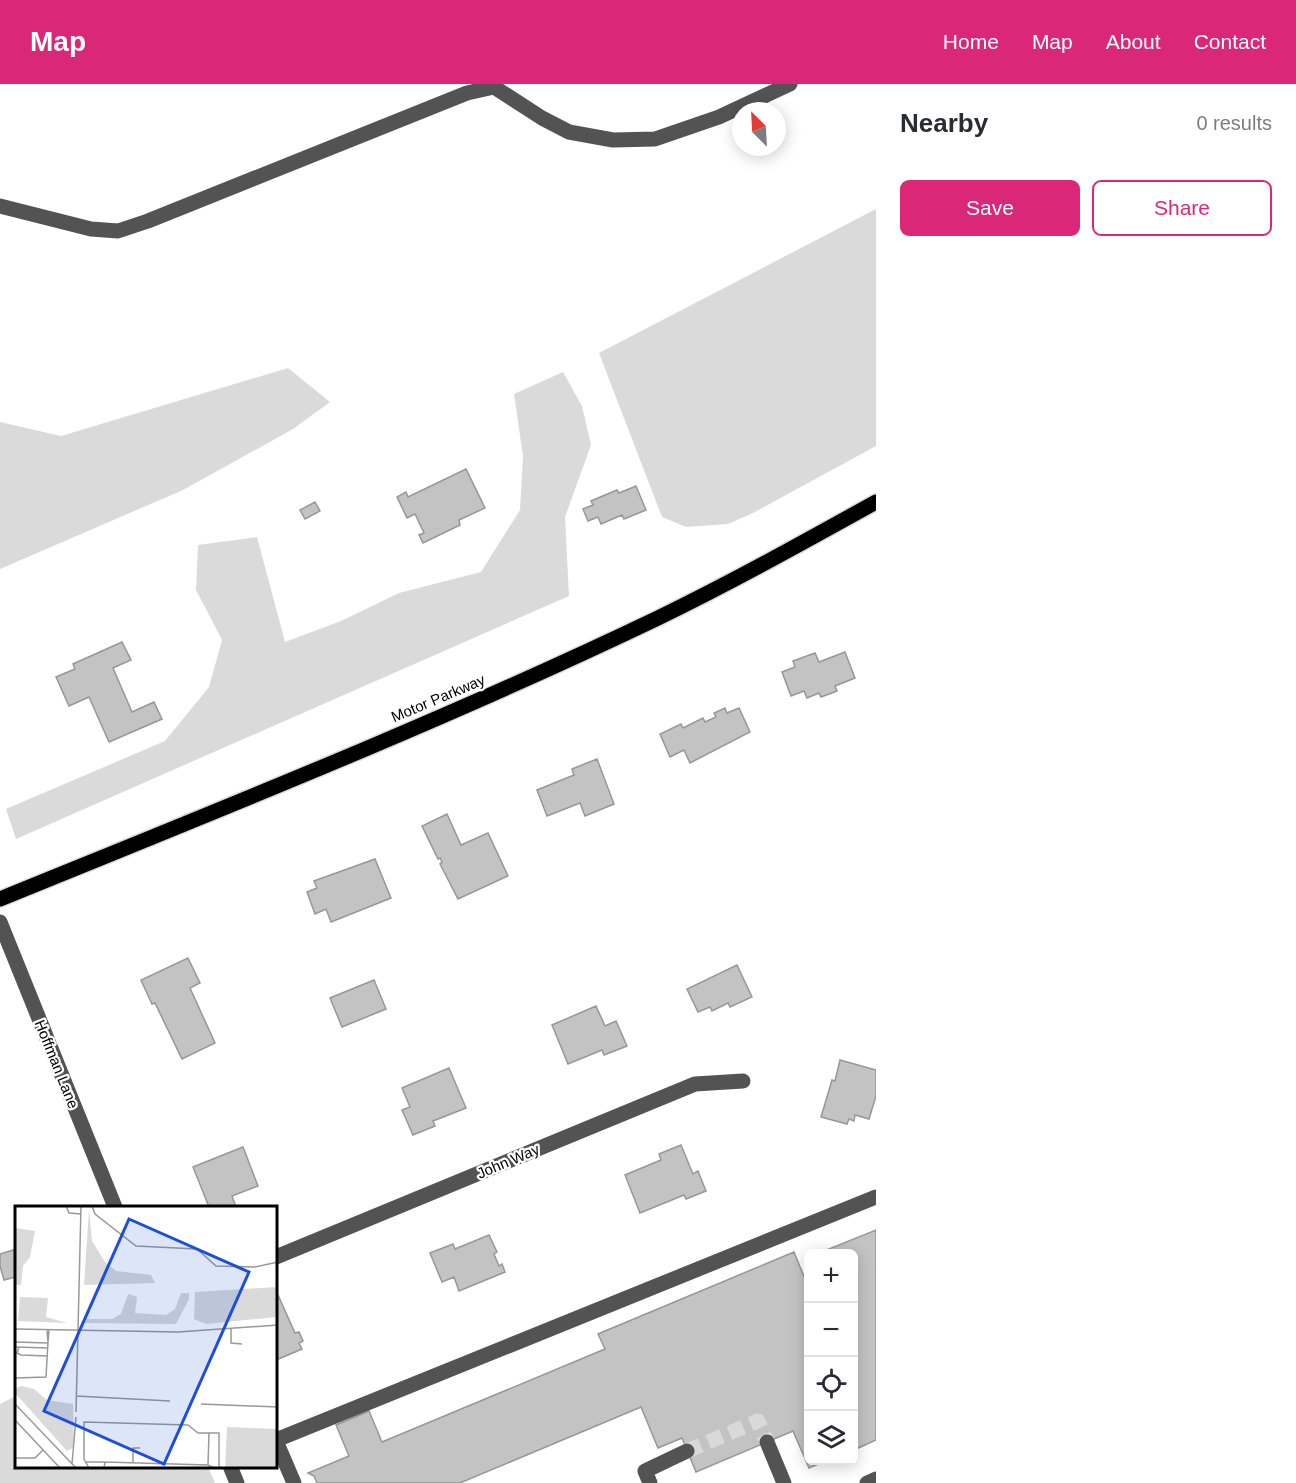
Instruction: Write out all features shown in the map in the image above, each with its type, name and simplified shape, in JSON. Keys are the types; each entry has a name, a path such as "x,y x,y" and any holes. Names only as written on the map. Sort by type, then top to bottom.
{"main road":[{"name":"Motor Parkway","path":"0,899 478,701 661,617 876,502"}],"street":[{"path":"0,206 91,229 118,231 467,93 494,87 542,118 569,132 613,140 655,138 718,117 790,84"},
{"name":"Hoffman Lane","path":"0,922 115,1206"},
{"name":"John Way","path":"278,1256 695,1084 743,1081"},
{"path":"278,1439 876,1197"},
{"path":"767,1442 784,1483"},
{"path":"278,1445 294,1483"},
{"path":"650,1483 645,1471 687,1450"},
{"path":"230,1468 237,1483"},
{"path":"867,1483 876,1479"}],"shaded area":[{"path":"876,209 876,446 753,513 728,524 686,527 662,517 599,353"},
{"path":"288,368 330,402 293,429 183,490 0,569 0,422 61,436"},
{"path":"563,372 582,406 591,445 565,517 569,596 16,839 6,809 165,741 209,687 222,640 196,590 198,545 257,537 285,642 341,621 399,593 481,572 520,510 523,456 514,394"},
{"path":"15,1396 15,1468 208,1468 215,1483 0,1483 0,1404"}],"building":[{"path":"466,469 485,508 459,520 460,525 423,543 419,535 424,533 415,514 407,518 397,497 406,492 408,497"},
{"path":"636,486 646,510 624,519 622,515 601,524 598,517 588,521 583,509 593,505 591,501 617,490 619,493"},
{"path":"315,502 320,511 305,519 300,510"},
{"path":"122,642 131,660 113,668 132,712 154,702 162,719 109,742 89,697 69,706 56,677 75,669 73,664"},
{"path":"845,652 855,678 835,686 837,691 821,697 819,693 807,698 804,691 791,696 782,672 795,667 793,661 815,653 819,662"},
{"path":"725,708 727,713 739,708 750,732 690,763 684,750 670,757 660,734 681,724 683,728 703,718 705,722 716,717 714,713"},
{"path":"597,759 614,804 585,816 580,803 547,816 537,790 574,775 572,769"},
{"path":"447,814 461,845 488,833 508,876 458,899 440,864 442,862 440,858 438,859 422,826"},
{"path":"375,859 391,898 331,922 326,909 315,914 307,892 317,888 314,881"},
{"path":"188,958 200,983 190,988 215,1043 182,1059 155,1003 152,1004 141,980"},
{"path":"737,965 752,997 730,1007 728,1003 712,1011 710,1007 698,1012 687,989"},
{"path":"374,980 386,1009 342,1027 330,998"},
{"path":"596,1006 605,1026 616,1021 627,1046 604,1055 602,1050 568,1064 552,1025"},
{"path":"840,1060 876,1070 876,1096 869,1119 855,1115 854,1121 849,1119 847,1124 821,1117 832,1080 835,1081"},
{"path":"449,1068 466,1108 433,1121 435,1126 413,1135 402,1110 410,1107 402,1088"},
{"path":"681,1145 693,1174 698,1171 706,1191 686,1199 684,1195 640,1213 625,1175 661,1160 659,1154"},
{"path":"243,1147 258,1186 232,1196 236,1206 209,1206 193,1167"},
{"path":"876,1230 876,1440 858,1448 858,1249 829,1249"},
{"path":"489,1235 497,1252 494,1254 499,1266 502,1264 505,1272 459,1291 454,1277 442,1282 430,1253 453,1244 455,1249"},
{"path":"15,1249 15,1277 4,1280 0,1266 0,1254"},
{"path":"794,1252 804,1277 804,1456 793,1431 696,1472 682,1438 658,1448 641,1407 460,1483 317,1483 314,1476 308,1473 349,1456 336,1425 369,1411 382,1442 605,1349 598,1334"},
{"path":"278,1295 295,1333 299,1332 303,1341 299,1343 302,1349 278,1359"}],"tunnel":[{"path":"687,1451 758,1421 767,1442"}]}
